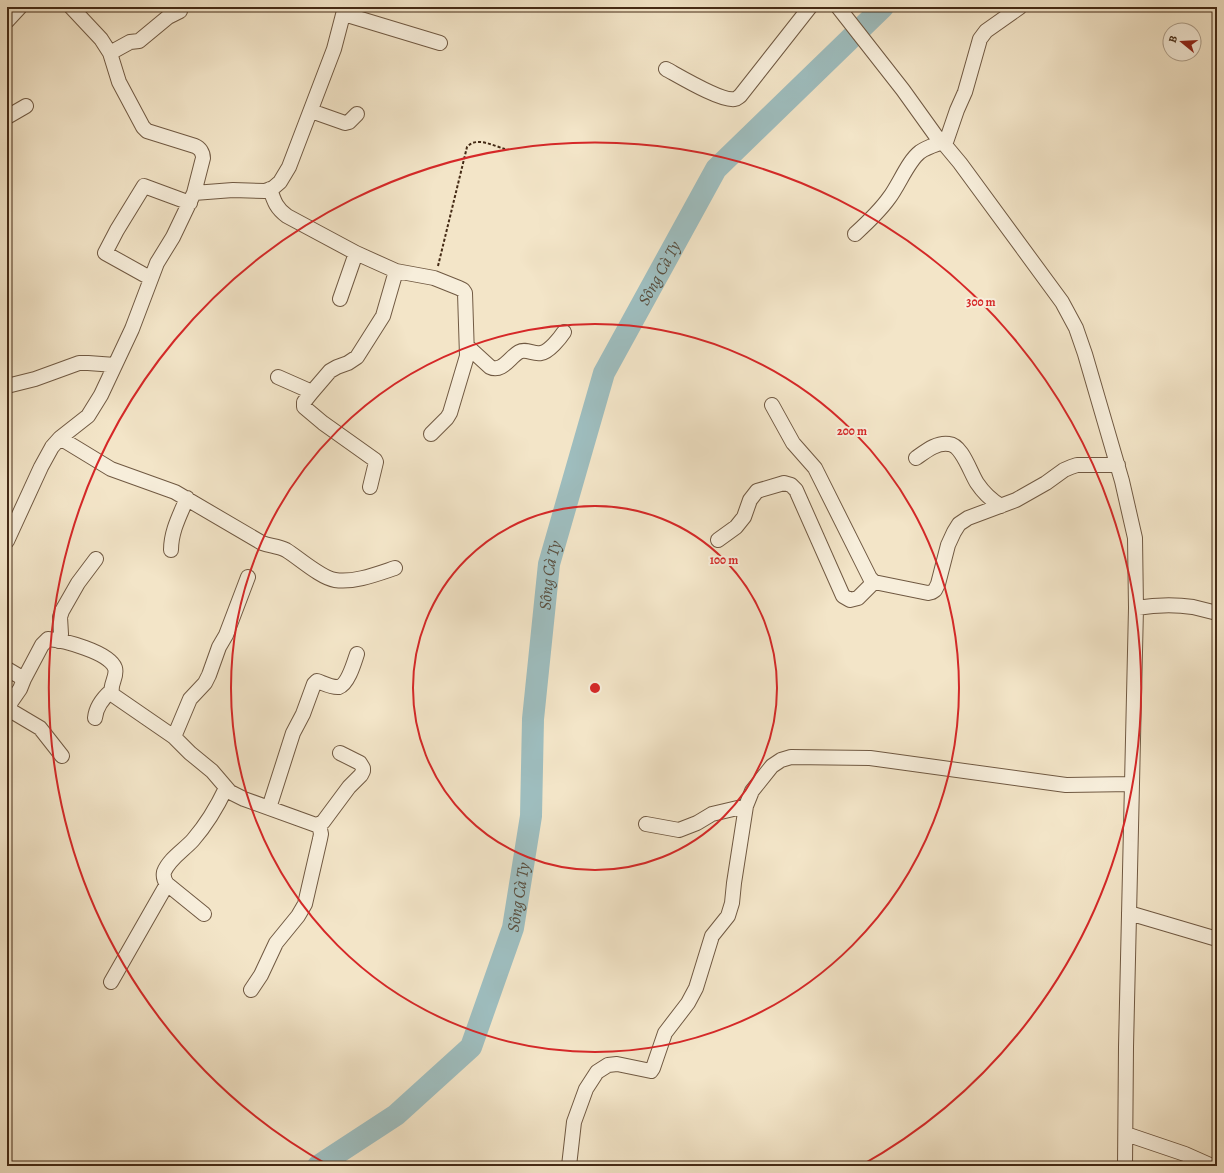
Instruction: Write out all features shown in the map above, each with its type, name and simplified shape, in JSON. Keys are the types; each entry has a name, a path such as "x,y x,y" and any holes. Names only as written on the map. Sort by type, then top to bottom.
{"street":[{"path":"7,21 20,7"},
{"path":"7,541 41,466 52,447 60,438 82,422 91,412 101,395 132,329 156,263 173,237 192,198 203,154 198,148 147,131 143,127 119,82 110,53 101,39 71,7"},
{"path":"666,69 715,95 735,99 740,96 810,7"},
{"path":"838,7 936,136 970,176 1062,302 1073,322 1086,354 1118,465 1135,538 1136,608 1126,1047 1125,1166"},
{"path":"944,144 965,92 980,39 986,30 1020,7"},
{"path":"150,278 105,253 144,186 192,198 233,190 258,191 270,189 280,182 289,167 311,111 334,49 345,10 440,43"},
{"path":"110,53 130,42 138,41 168,16 180,11"},
{"path":"7,117 26,106"},
{"path":"311,111 345,123 349,122 357,114"},
{"path":"855,234 878,212 920,152 936,145 944,144"},
{"path":"270,189 280,211 356,253 396,272 434,278 460,288 465,293 468,346 467,356 450,414 431,434"},
{"path":"340,299 356,253"},
{"path":"370,487 376,462 375,460 334,432 304,407 304,402 330,371 348,364 357,357 383,316 396,272"},
{"path":"468,346 490,367 497,369 523,350 537,353 545,352 559,340 564,332"},
{"path":"7,386 35,379 79,363 115,365"},
{"path":"278,377 312,392"},
{"path":"772,405 793,443 815,468 870,578 874,582 928,593 935,590 938,584 948,545 959,524 968,518 1016,500 1070,467 1077,465 1118,465"},
{"path":"60,438 111,469 175,492 187,498 262,543 285,550 325,577 344,581 368,577 395,568"},
{"path":"916,458 934,446 944,444 954,445 958,448 977,483 992,500 1001,506"},
{"path":"718,540 736,527 744,517 750,500 757,491 784,484 791,485 796,490 844,596 850,600 858,598 874,582"},
{"path":"171,550 171,540 175,527 187,498"},
{"path":"59,641 61,634 60,617 62,611 78,584 96,559"},
{"path":"174,737 190,699 205,683 209,675 248,577"},
{"path":"1136,608 1152,605 1193,607 1217,613"},
{"path":"62,756 40,728 9,708 42,645 48,639 82,646 99,654 111,662 115,675 111,691 98,706 96,718"},
{"path":"270,808 293,733 303,714 314,684 317,681 334,687 342,685 350,673 357,654"},
{"path":"7,668 24,679"},
{"path":"111,691 115,697 174,737 190,753 212,771 230,792 244,799 312,824 319,824 323,822 363,771 360,763 340,753"},
{"path":"569,1166 574,1122 586,1089 593,1078 608,1065 617,1064 649,1071 651,1070 665,1033 688,1003 696,988 712,936 728,916 732,903 746,806 756,784 772,766 781,760 791,757 870,758 1066,785 1132,784"},
{"path":"204,914 167,884 164,878 165,871 172,861 201,830 226,788"},
{"path":"646,824 679,830 712,814 746,806"},
{"path":"251,990 261,975 276,943 298,916 305,904 321,834 319,824"},
{"path":"111,982 167,884"},
{"path":"1129,913 1217,938"},
{"path":"1126,1134 1185,1154 1212,1166"}],"path":[{"path":"434,278 467,147 470,143 479,142 505,149"}],"waterway":[{"name":"Sông Cà Ty","path":"318,1166 396,1115 471,1047 513,928 531,816 533,719 549,564 604,373 716,169 883,7"}]}
